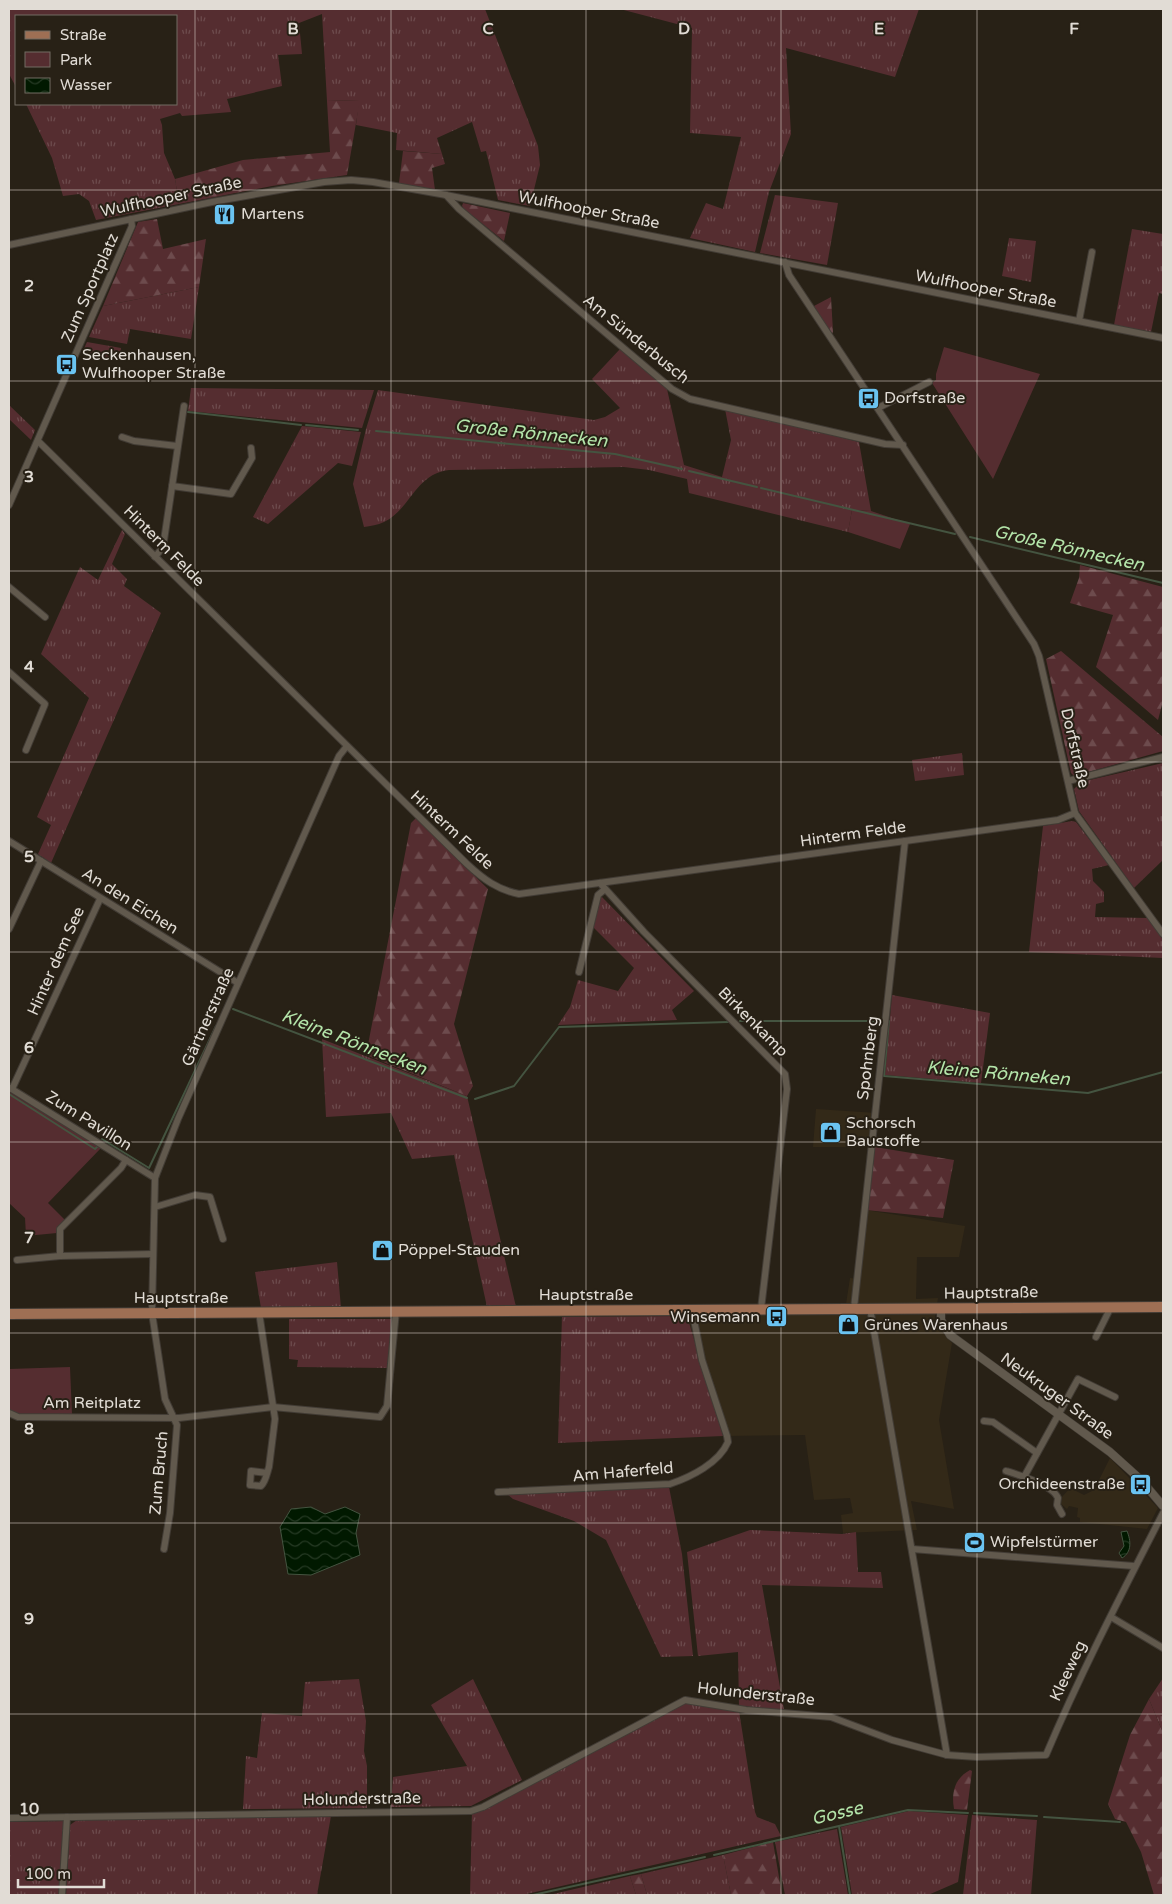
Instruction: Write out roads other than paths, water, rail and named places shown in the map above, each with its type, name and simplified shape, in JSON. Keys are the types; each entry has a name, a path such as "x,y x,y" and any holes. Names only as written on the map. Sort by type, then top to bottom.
{"main road":[{"name":"Hauptstraße","path":"9,1314 1163,1307"}],"street":[{"name":"Wulfhooper Straße","path":"9,245 288,187 342,180 373,182 1163,338"},
{"name":"Am Sünderbusch","path":"446,195 459,209 672,389 690,399 885,444 903,446"},
{"name":"Zum Sportplatz","path":"9,505 132,226 131,219"},
{"path":"1079,321 1092,252"},
{"name":"Dorfstraße","path":"785,262 789,275 1034,644 1039,656 1075,813 1163,934"},
{"path":"878,408 929,382"},
{"path":"155,558 163,547 184,406"},
{"path":"122,436 134,441 177,446"},
{"name":"Hinterm Felde","path":"38,441 467,864 485,880 501,890 520,894 1058,820 1075,813"},
{"path":"172,486 231,494 252,458 251,448"},
{"path":"9,587 46,617"},
{"path":"9,672 45,704 26,750"},
{"name":"Gärtnerstraße","path":"152,1313 155,1178 160,1161 332,772 347,746"},
{"path":"1068,781 1163,756"},
{"name":"An den Eichen","path":"9,841 238,983"},
{"name":"Spohnberg","path":"854,1308 905,841"},
{"path":"9,929 41,861"},
{"name":"Birkenkamp","path":"600,883 604,890 785,1074 787,1089 761,1309"},
{"path":"579,972 598,895 604,890"},
{"name":"Hinter dem See","path":"10,1088 100,899"},
{"path":"9,907 17,911"},
{"name":"Zum Pavillon","path":"10,1088 155,1178"},
{"path":"60,1256 60,1229 122,1168 126,1160"},
{"path":"155,1207 195,1195 210,1197 223,1239"},
{"path":"17,1260 60,1256 153,1254"},
{"path":"1096,1337 1111,1307"},
{"path":"870,1308 947,1755"},
{"name":"Neukruger Straße","path":"941,1309 941,1320 950,1335 1060,1414 1127,1467 1163,1506"},
{"name":"Am Haferfeld","path":"498,1492 670,1484 690,1477 719,1455 728,1442 728,1436 702,1360 692,1310"},
{"name":"Am Reitplatz","path":"9,1413 18,1417 175,1418 273,1407 380,1418 387,1406 396,1311"},
{"path":"259,1312 275,1418 267,1473"},
{"name":"Zum Bruch","path":"152,1313 165,1399 177,1424 170,1513 164,1549"},
{"path":"1024,1477 1078,1379 1115,1397"},
{"path":"984,1421 993,1422 1038,1453"},
{"path":"1006,1471 1024,1477 1057,1494 1057,1505 1062,1514"},
{"name":"Kleeweg","path":"947,1755 977,1757 1046,1755 1076,1685 1134,1566 1163,1513"},
{"path":"912,1549 1134,1566"},
{"path":"1111,1616 1163,1648"},
{"name":"Holunderstraße","path":"9,1818 471,1811 483,1807 685,1700 746,1710 831,1717 892,1740 947,1755"},
{"path":"62,1895 67,1817"}],"water":[{"path":"311,1507 325,1514 345,1507 360,1514 356,1533 360,1555 311,1575 288,1574 280,1527 291,1509"},
{"path":"1127,1531 1130,1546 1128,1553 1122,1558 1119,1553 1124,1546 1121,1532"}],"waterway":[{"name":"Große Rönnecken","path":"188,412 301,425"},
{"name":"Große Rönnecken","path":"306,425 358,430"},
{"name":"Große Rönnecken","path":"376,431 615,454 682,469"},
{"name":"Große Rönnecken","path":"689,471 757,487"},
{"name":"Große Rönnecken","path":"761,488 955,534"},
{"name":"Große Rönnecken","path":"970,537 1163,583"},
{"name":"Kleine Rönnecken","path":"233,1009 467,1098"},
{"name":"Kleine Rönneken","path":"740,1021 881,1021"},
{"name":"Kleine Rönneken","path":"889,1021 884,1076 1088,1093 1163,1072"},
{"name":"Kleine Rönneken","path":"475,1099 514,1086 559,1027 728,1022"},
{"name":"Kleine Rönnecken","path":"102,1139 149,1168 216,1026"},
{"name":"Kleine Rönnecken","path":"9,1094 95,1149 97,1147"},
{"name":"Gosse","path":"714,1855 908,1810 968,1813"},
{"name":"Gosse","path":"974,1813 1037,1816"},
{"name":"Gosse","path":"1044,1817 1120,1822"},
{"path":"839,1826 850,1895"},
{"name":"Gosse","path":"533,1895 705,1857"}],"place":[{"name":"Martens","path":"225,214"},
{"name":"Seckenhausen, Wulfhooper Straße","path":"66,364"},
{"name":"Dorfstraße","path":"868,398"},
{"name":"Schorsch Baustoffe","path":"830,1132"},
{"name":"Pöppel-Stauden","path":"382,1250"},
{"name":"Winsemann","path":"776,1317"},
{"name":"Grünes Warenhaus","path":"848,1325"},
{"name":"Orchideenstraße","path":"1141,1484"},
{"name":"Wipfelstürmer","path":"974,1542"}]}
